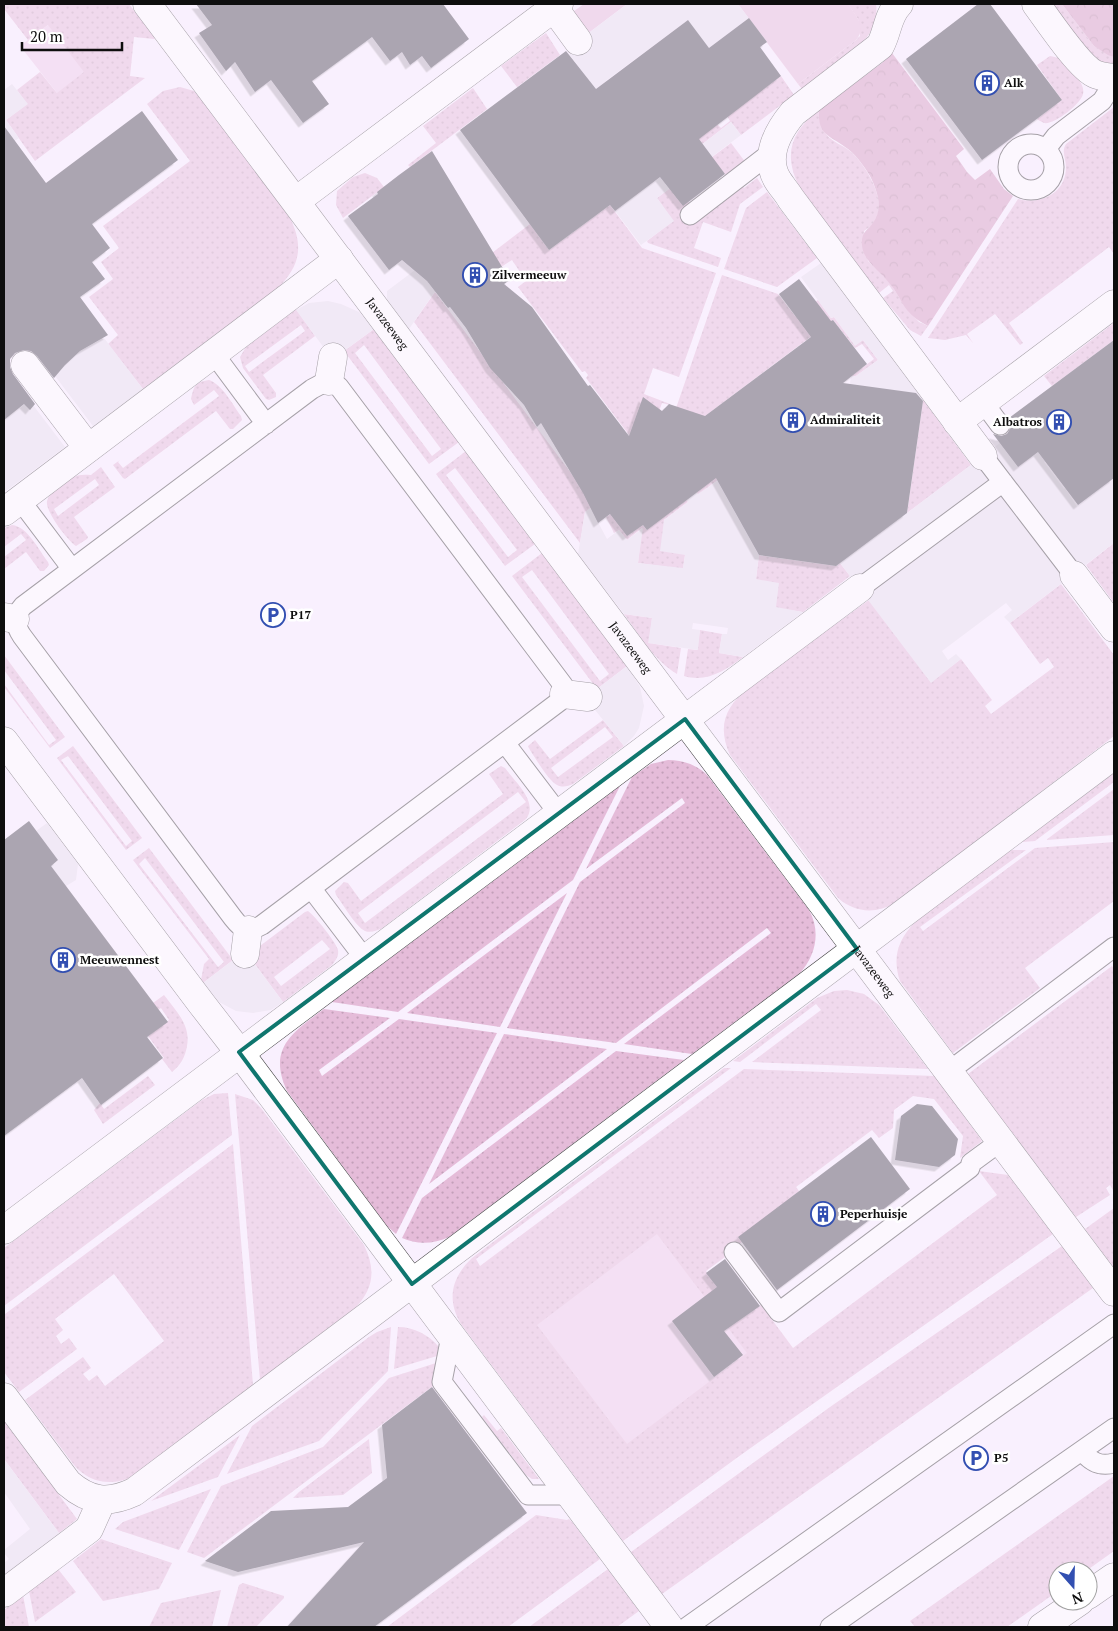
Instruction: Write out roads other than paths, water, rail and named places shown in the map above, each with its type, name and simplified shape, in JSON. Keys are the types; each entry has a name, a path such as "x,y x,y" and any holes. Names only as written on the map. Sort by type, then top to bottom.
{"street":[{"name":"Javazeeweg","path":"147,4 377,309 595,588 638,669 685,719 1114,1292"},
{"path":"899,4 894,9 880,46 793,113 783,125 772,151 772,165 776,178 983,456"},
{"path":"1036,4 1082,65 1094,74 1114,78"},
{"path":"296,201 557,6 578,41"},
{"path":"12,506 214,354 297,300 339,259"},
{"path":"957,422 1114,304"},
{"path":"25,365 88,448"},
{"path":"1074,575 1114,628"},
{"path":"4,1230 239,1052 276,1016 364,958 558,814 632,749 685,719 778,639 860,588"},
{"path":"4,741 207,999 239,1052 669,1627"},
{"path":"4,1397 68,1483 78,1491 89,1497 102,1500 118,1500 134,1492 1114,755"},
{"path":"8,1583 89,1528 102,1500"},
{"path":"1098,1589 1114,1577"},
{"path":"1042,1627 1065,1611"}],"lane":[{"path":"1046,149 1056,136 1102,101 1114,82"},
{"path":"1014,144 1032,144 1046,149 1053,163 1053,172 1049,181 1045,185 1031,190 1021,188 1013,181 1008,167 1014,144"},
{"path":"690,215 772,151"},
{"path":"214,354 266,424"},
{"path":"331,369 334,383 339,387 563,685 576,696 560,701 262,925 246,942 241,928 9,618 266,424 320,383 331,369"},
{"path":"983,402 1000,425"},
{"path":"983,456 1074,575"},
{"path":"860,588 1003,482"},
{"path":"12,506 72,569"},
{"path":"505,743 558,814"},
{"path":"312,888 364,958"},
{"path":"948,1072 1114,947"},
{"path":"734,1252 779,1312 970,1168 971,1163 1000,1140"},
{"path":"687,1627 1114,1324"},
{"path":"830,1627 1114,1428"},
{"path":"1082,1451 1088,1459 1097,1464 1107,1465 1114,1463"}],"place":[{"name":"Alk","path":"987,83"},
{"name":"Zilvermeeuw","path":"475,275"},
{"name":"Admiraliteit","path":"793,420"},
{"name":"Albatros","path":"1059,422"},
{"name":"P17","path":"273,615"},
{"name":"Meeuwennest","path":"63,960"},
{"name":"Peperhuisje","path":"823,1214"},
{"name":"P5","path":"976,1458"}]}
